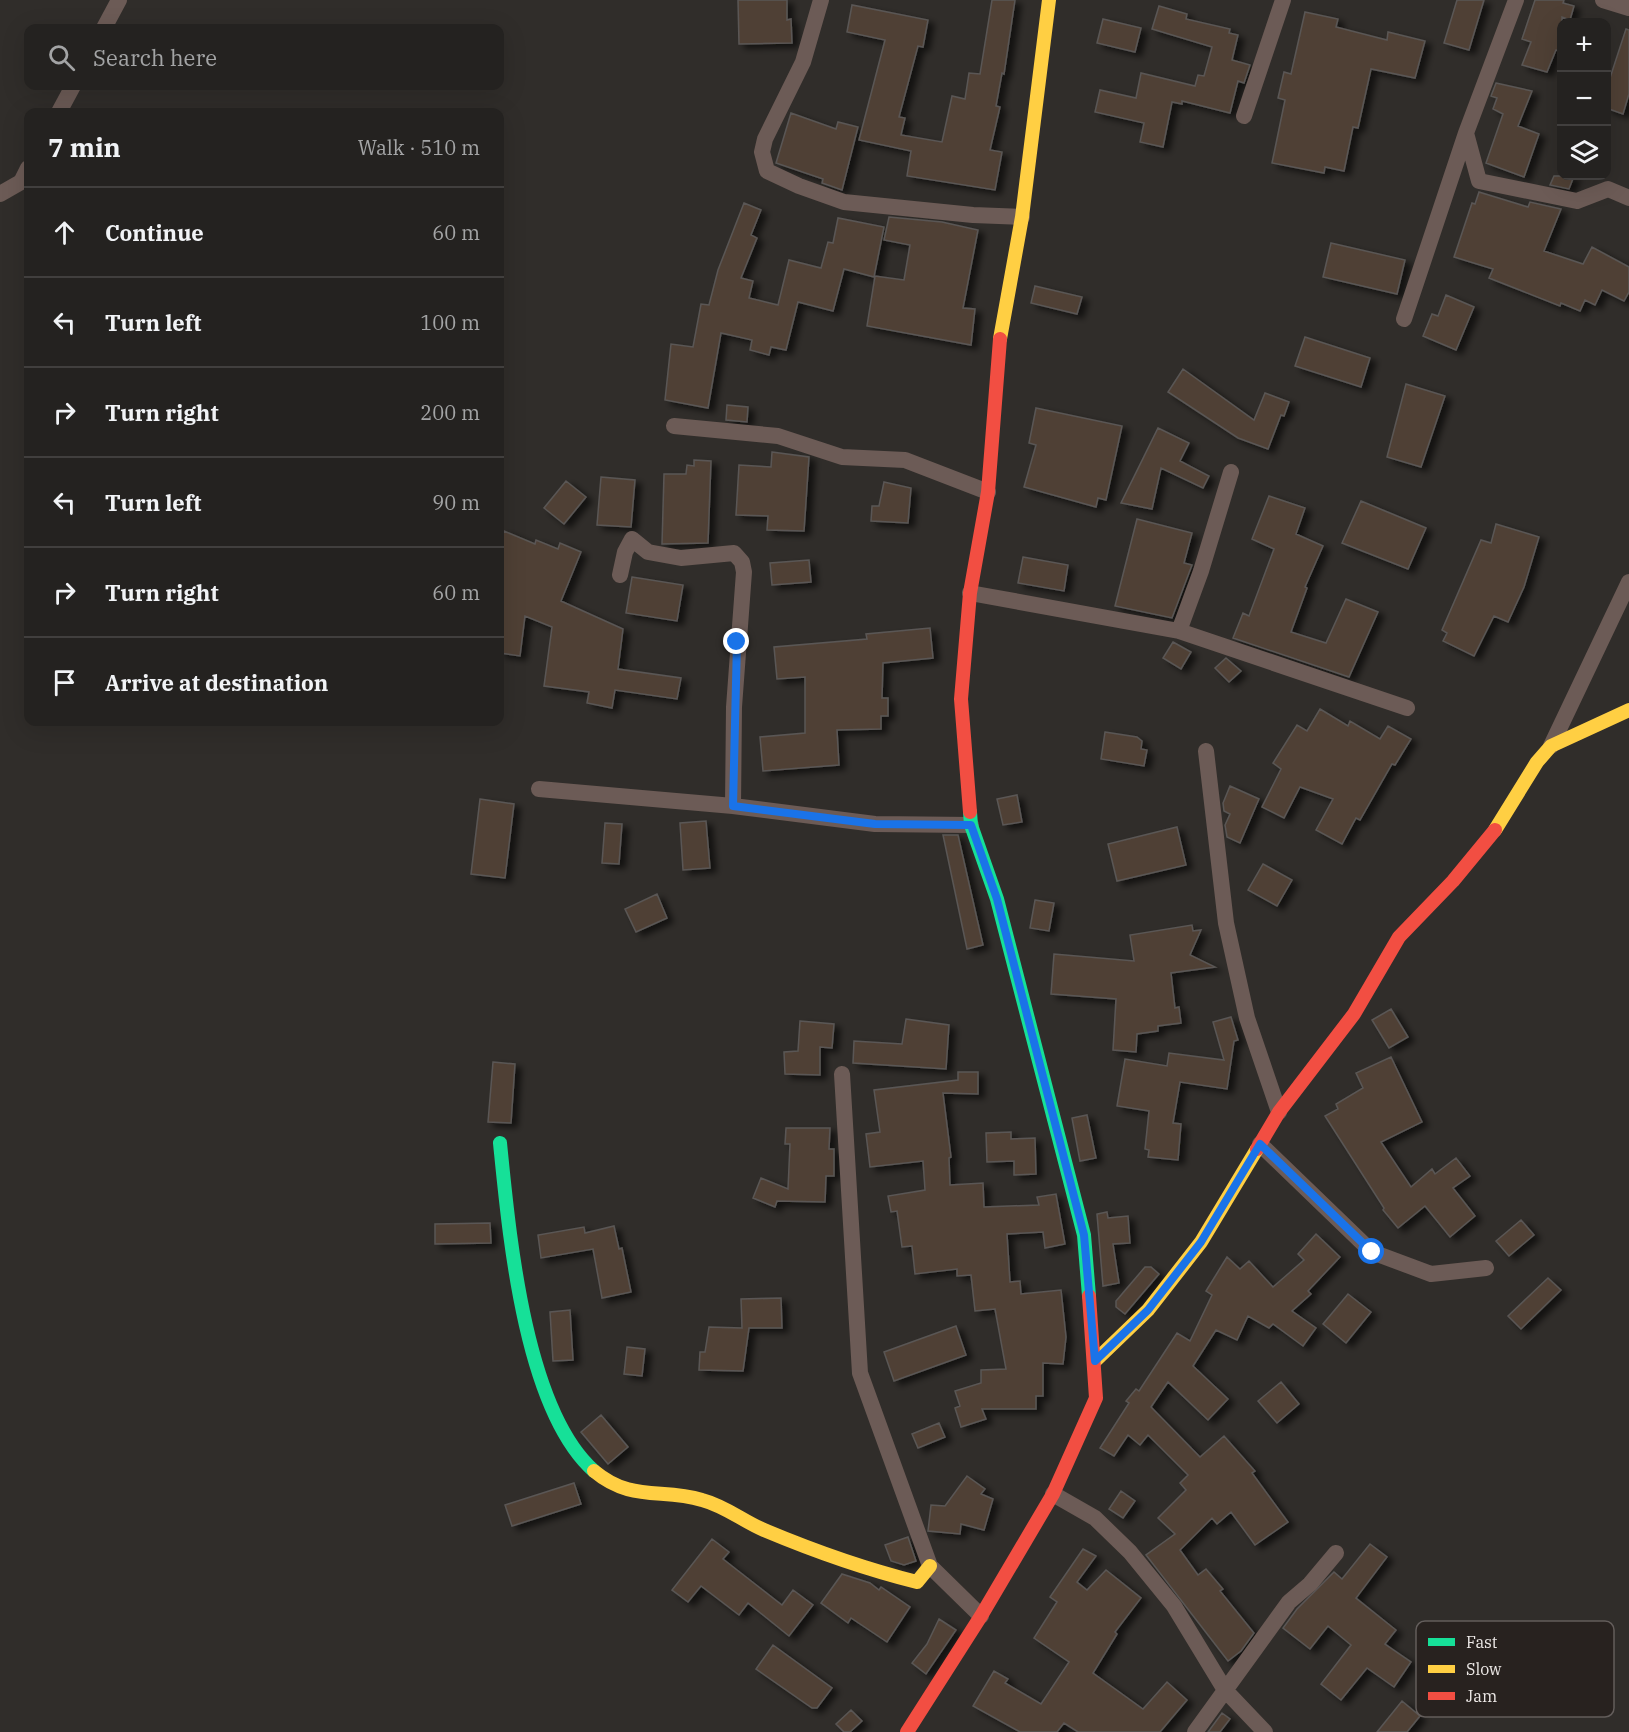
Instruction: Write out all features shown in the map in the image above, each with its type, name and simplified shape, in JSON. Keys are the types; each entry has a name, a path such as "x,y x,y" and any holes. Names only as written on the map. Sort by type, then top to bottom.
{"street":[{"path":"106,24 119,0"},
{"path":"821,0 803,62 765,140 762,152 767,171 799,186 844,202 973,215 1022,217"},
{"path":"907,1732 981,1616 1053,1494 1096,1398 1084,1235 997,899 971,825 961,699 970,593 988,492 1000,333 1022,217 1042,37 1049,0"},
{"path":"1244,116 1283,0"},
{"path":"1404,319 1466,134 1516,0"},
{"path":"1603,0 1629,8"},
{"path":"60,108 71,90"},
{"path":"1466,134 1479,181 1577,201 1608,189 1629,198"},
{"path":"0,194 21,182 24,176"},
{"path":"674,426 778,436 842,457 905,460 988,492"},
{"path":"1179,631 1201,571 1231,471"},
{"path":"620,575 625,552 632,539 648,552 681,558 734,553 742,562 744,572 734,707 733,806"},
{"path":"1095,1361 1148,1310 1201,1242 1280,1112 1354,1014 1399,937 1453,881 1507,814 1521,785 1551,746 1629,582"},
{"path":"970,593 1179,631 1407,708"},
{"path":"1551,746 1629,710"},
{"path":"1206,751 1226,923 1250,1028 1280,1112"},
{"path":"539,789 733,806 875,824 971,825"},
{"path":"843,1074 860,1373 930,1566 981,1616"},
{"path":"500,1143 511,1260 538,1368 573,1449 609,1482 631,1492 656,1493 711,1502 765,1531 874,1572 917,1582 930,1566"},
{"path":"1260,1144 1372,1252 1431,1274 1486,1268"},
{"path":"1053,1494 1095,1518 1130,1552 1174,1606 1225,1690 1264,1732"},
{"path":"1195,1732 1289,1602 1310,1584 1335,1553"}],"building":[{"path":"738,0 787,0 787,20 791,19 792,43 739,44"},
{"path":"992,0 1015,0 1004,74 1002,73 996,106 1000,107 990,150 1002,152 995,190 907,176 911,151 859,140 885,40 847,32 852,5 928,20 923,47 918,46 899,117 905,118 901,135 942,142 952,96 965,99 969,73 980,74"},
{"path":"1457,0 1484,0 1469,50 1444,43"},
{"path":"1535,0 1564,0 1563,3 1574,6 1571,18 1557,18 1557,50 1547,72 1522,65 1531,42 1522,39"},
{"path":"1159,6 1187,14 1186,19 1230,29 1229,33 1238,35 1232,60 1250,65 1244,83 1238,81 1230,113 1182,101 1182,104 1172,102 1163,147 1140,142 1144,123 1095,112 1100,90 1136,98 1141,73 1195,86 1198,75 1204,76 1212,47 1152,29"},
{"path":"1305,12 1338,19 1336,27 1387,40 1388,32 1425,41 1415,78 1371,69 1358,128 1353,127 1344,171 1325,167 1324,173 1272,163 1285,100 1278,98 1284,72 1291,74"},
{"path":"1103,19 1141,28 1135,52 1097,43"},
{"path":"1626,29 1629,30 1629,94 1623,114 1611,110 1611,75"},
{"path":"1496,83 1532,91 1518,126 1539,134 1524,177 1486,163 1503,114 1493,109 1497,98 1491,96"},
{"path":"791,113 836,129 838,122 858,127 842,190 822,183 823,179 776,163"},
{"path":"1554,176 1557,176 1557,180 1572,180 1569,189 1550,185"},
{"path":"1479,192 1528,207 1530,202 1561,209 1544,251 1583,264 1592,247 1629,267 1629,292 1624,301 1602,290 1595,305 1585,300 1580,311 1561,303 1560,306 1489,278 1493,269 1454,257 1472,203 1475,204"},
{"path":"744,203 761,210 751,235 757,238 741,278 753,281 749,298 778,305 789,260 821,268 828,242 833,243 838,218 884,227 874,277 844,269 833,311 798,302 786,350 771,347 769,355 750,350 752,340 721,333 708,408 665,400 671,344 693,347 701,304 709,305 718,270"},
{"path":"889,217 942,222 978,230 963,308 975,309 971,345 867,326 875,276 904,280 910,245 884,240"},
{"path":"1331,243 1405,260 1397,294 1323,277"},
{"path":"1035,286 1082,297 1077,314 1031,303"},
{"path":"1446,295 1474,307 1456,350 1423,336 1432,314 1438,316"},
{"path":"1305,337 1370,358 1361,387 1295,366"},
{"path":"1183,369 1254,420 1265,393 1289,402 1284,416 1281,415 1268,449 1238,438 1168,392"},
{"path":"1406,384 1445,396 1421,467 1387,457"},
{"path":"727,405 748,407 747,422 726,420"},
{"path":"1036,408 1122,426 1106,500 1098,498 1096,507 1024,487 1036,445 1029,443"},
{"path":"1158,428 1189,443 1180,461 1209,476 1203,488 1161,468 1152,509 1121,503"},
{"path":"772,452 809,457 804,531 767,530 768,516 736,515 739,465 771,467"},
{"path":"694,460 711,461 708,543 662,544 664,474 686,474 687,465 694,466"},
{"path":"601,477 635,480 631,527 597,525"},
{"path":"566,481 586,497 564,524 544,508"},
{"path":"884,482 911,488 908,523 871,521 872,506 879,506"},
{"path":"1269,496 1305,508 1296,534 1323,546 1305,587 1307,588 1291,632 1326,643 1346,599 1378,612 1349,677 1233,638 1243,613 1249,616 1274,549 1252,539"},
{"path":"1361,501 1426,528 1408,569 1342,543"},
{"path":"1137,519 1192,533 1184,563 1192,565 1172,618 1115,606"},
{"path":"1496,524 1539,537 1524,587 1508,622 1494,616 1474,656 1443,641 1447,633 1442,630 1481,540 1491,543"},
{"path":"504,531 535,544 536,540 558,549 560,543 581,552 561,601 623,629 618,669 681,678 677,699 615,690 612,708 587,703 589,692 544,686 552,627 525,616 520,656 504,654"},
{"path":"1023,557 1068,565 1064,591 1018,583"},
{"path":"809,560 811,582 772,585 770,563"},
{"path":"632,577 683,585 677,621 626,613"},
{"path":"930,628 933,658 883,663 882,698 888,698 888,716 881,716 881,729 837,730 839,765 763,771 760,737 805,733 805,677 777,679 774,647 867,639 866,634"},
{"path":"1173,642 1191,652 1181,669 1163,658"},
{"path":"1226,658 1241,671 1229,682 1215,668"},
{"path":"1320,709 1348,726 1350,721 1380,739 1388,726 1411,739 1395,765 1392,764 1360,820 1356,818 1342,844 1316,830 1333,799 1300,787 1284,818 1262,807 1281,769 1273,763 1297,725 1307,731"},
{"path":"1105,732 1137,737 1142,741 1141,749 1147,750 1144,766 1101,759"},
{"path":"1230,786 1259,799 1240,843 1227,837 1225,825 1230,814 1224,811 1223,803"},
{"path":"1017,795 1022,822 1003,825 997,799"},
{"path":"480,799 514,804 505,878 471,874"},
{"path":"706,821 710,868 683,870 680,823"},
{"path":"605,823 622,824 619,864 602,863"},
{"path":"1177,827 1186,865 1117,881 1108,844"},
{"path":"943,835 958,835 983,945 967,949"},
{"path":"1263,864 1292,880 1277,906 1248,890"},
{"path":"657,894 667,918 636,932 625,909"},
{"path":"1035,900 1054,903 1049,931 1030,928"},
{"path":"1192,925 1193,931 1201,930 1190,955 1215,967 1171,973 1175,1008 1179,1007 1181,1023 1158,1026 1158,1031 1137,1034 1136,1052 1113,1050 1116,999 1051,994 1054,954 1134,961 1130,935"},
{"path":"1391,1009 1408,1037 1389,1048 1372,1020"},
{"path":"1231,1017 1238,1040 1234,1041 1227,1089 1180,1082 1173,1123 1181,1124 1178,1160 1148,1157 1149,1150 1145,1149 1149,1111 1117,1106 1125,1059 1167,1066 1169,1053 1224,1060 1213,1022"},
{"path":"906,1019 949,1025 946,1069 853,1063 854,1041 902,1044"},
{"path":"800,1021 834,1024 832,1048 820,1047 820,1075 785,1074 784,1052 798,1051"},
{"path":"1391,1057 1422,1122 1381,1142 1411,1187 1432,1169 1435,1174 1456,1158 1470,1176 1453,1188 1475,1216 1450,1237 1425,1206 1398,1228 1383,1210 1384,1208 1325,1116 1338,1109 1336,1104 1363,1088 1356,1073"},
{"path":"493,1062 515,1064 511,1123 488,1122"},
{"path":"958,1072 978,1072 978,1094 943,1093 951,1157 949,1158 950,1185 983,1183 984,1207 1039,1205 1037,1197 1056,1194 1065,1244 1045,1248 1043,1232 1007,1234 1010,1282 1020,1281 1021,1294 1061,1290 1066,1337 1063,1364 1043,1363 1043,1396 1036,1396 1036,1409 982,1409 986,1419 961,1427 955,1408 960,1406 955,1391 981,1383 981,1370 1006,1369 995,1309 975,1311 971,1275 957,1276 957,1269 915,1274 912,1246 902,1247 897,1211 891,1212 888,1196 925,1190 923,1161 870,1167 866,1134 880,1132 874,1090 958,1080"},
{"path":"1087,1115 1096,1158 1080,1161 1072,1118"},
{"path":"786,1128 830,1128 829,1149 834,1149 834,1176 826,1176 825,1202 777,1201 775,1207 753,1198 761,1178 788,1189 790,1144 785,1144"},
{"path":"1011,1132 1011,1139 1035,1138 1036,1174 1014,1175 1014,1161 987,1162 986,1133"},
{"path":"1107,1212 1108,1218 1128,1216 1130,1243 1113,1244 1119,1283 1103,1286 1097,1214"},
{"path":"1521,1220 1534,1235 1509,1256 1496,1241"},
{"path":"490,1223 491,1243 435,1244 435,1224"},
{"path":"614,1226 619,1249 622,1248 631,1292 602,1298 593,1249 541,1258 538,1235 584,1227 585,1233"},
{"path":"1316,1234 1340,1257 1308,1291 1311,1294 1292,1311 1316,1328 1303,1346 1273,1324 1269,1328 1248,1316 1237,1340 1216,1330 1193,1366 1228,1399 1208,1420 1168,1382 1151,1407 1200,1457 1224,1436 1255,1471 1252,1473 1288,1522 1255,1545 1231,1512 1217,1524 1212,1518 1180,1550 1198,1575 1206,1569 1223,1589 1220,1591 1254,1633 1241,1651 1228,1661 1146,1555 1175,1534 1158,1518 1186,1490 1180,1483 1188,1475 1148,1435 1140,1445 1128,1435 1114,1456 1100,1448 1129,1403 1126,1401 1136,1389 1139,1391 1177,1333 1190,1341 1212,1295 1206,1291 1227,1257 1240,1269 1249,1261 1273,1287 1304,1260 1298,1254"},
{"path":"1145,1267 1151,1267 1159,1274 1125,1314 1116,1307 1116,1301"},
{"path":"1548,1278 1561,1290 1521,1329 1508,1316"},
{"path":"1348,1294 1371,1312 1346,1343 1323,1324"},
{"path":"781,1298 782,1328 749,1328 743,1371 699,1370 700,1352 705,1352 709,1327 742,1328 741,1299"},
{"path":"570,1310 573,1360 553,1361 550,1312"},
{"path":"956,1326 966,1355 894,1381 884,1352"},
{"path":"627,1347 645,1349 642,1376 624,1374"},
{"path":"1281,1382 1299,1404 1277,1423 1258,1401"},
{"path":"601,1415 628,1447 608,1464 581,1432"},
{"path":"939,1423 945,1437 918,1448 912,1434"},
{"path":"967,1476 985,1489 981,1494 993,1499 984,1530 961,1524 960,1534 928,1531 931,1505 945,1506"},
{"path":"574,1483 581,1504 512,1526 505,1505"},
{"path":"1121,1491 1135,1501 1123,1518 1109,1509"},
{"path":"908,1537 916,1561 904,1565 891,1561 885,1545"},
{"path":"712,1539 729,1552 723,1559 782,1605 793,1590 813,1605 789,1636 748,1603 739,1615 701,1586 688,1602 672,1590"},
{"path":"1370,1544 1387,1557 1356,1598 1396,1630 1385,1644 1411,1662 1394,1687 1367,1668 1341,1700 1321,1684 1351,1645 1328,1626 1310,1649 1283,1628 1297,1609 1334,1572 1342,1579"},
{"path":"1083,1549 1096,1556 1077,1582 1087,1590 1106,1570 1141,1598 1115,1632 1117,1634 1093,1673 1143,1709 1167,1682 1187,1700 1160,1732 1078,1732 1064,1723 1057,1732 1020,1732 973,1706 994,1671 1008,1679 1005,1683 1041,1704 1069,1662 1034,1638 1057,1602 1050,1597"},
{"path":"842,1574 870,1583 879,1590 881,1587 910,1607 887,1642 851,1618 848,1623 821,1603"},
{"path":"939,1619 956,1630 926,1674 912,1663 927,1644"},
{"path":"773,1645 832,1688 817,1708 812,1708 756,1669"},
{"path":"1402,1701 1416,1713 1416,1717 1419,1717 1407,1732 1377,1732"},
{"path":"851,1710 862,1721 850,1732 844,1732 836,1724"},
{"path":"1222,1713 1230,1719 1220,1732 1208,1732"}],"traffic: fast":[{"path":"970,812 971,825 997,899 1084,1235 1089,1296"},
{"path":"500,1143 515,1270 536,1363 551,1406 570,1443 594,1471"}],"traffic: slow":[{"path":"1000,339 1022,217 1049,0"},
{"path":"1495,830 1537,762 1551,746 1629,710"},
{"path":"1095,1361 1148,1310 1201,1242 1257,1149"},
{"path":"594,1471 608,1481 634,1491 687,1497 710,1503 783,1538 898,1577 917,1582 930,1566"}],"traffic: jam":[{"path":"970,812 961,699 970,593 988,492 1000,339"},
{"path":"1257,1149 1279,1112 1354,1014 1399,937 1453,881 1495,830"},
{"path":"907,1732 981,1616 1053,1494 1096,1398 1089,1296"}],"route":[{"path":"737,642 733,806 875,824 971,825 997,899 1049,1091 1084,1235 1095,1361 1148,1310 1201,1242 1260,1144 1372,1252"}]}
